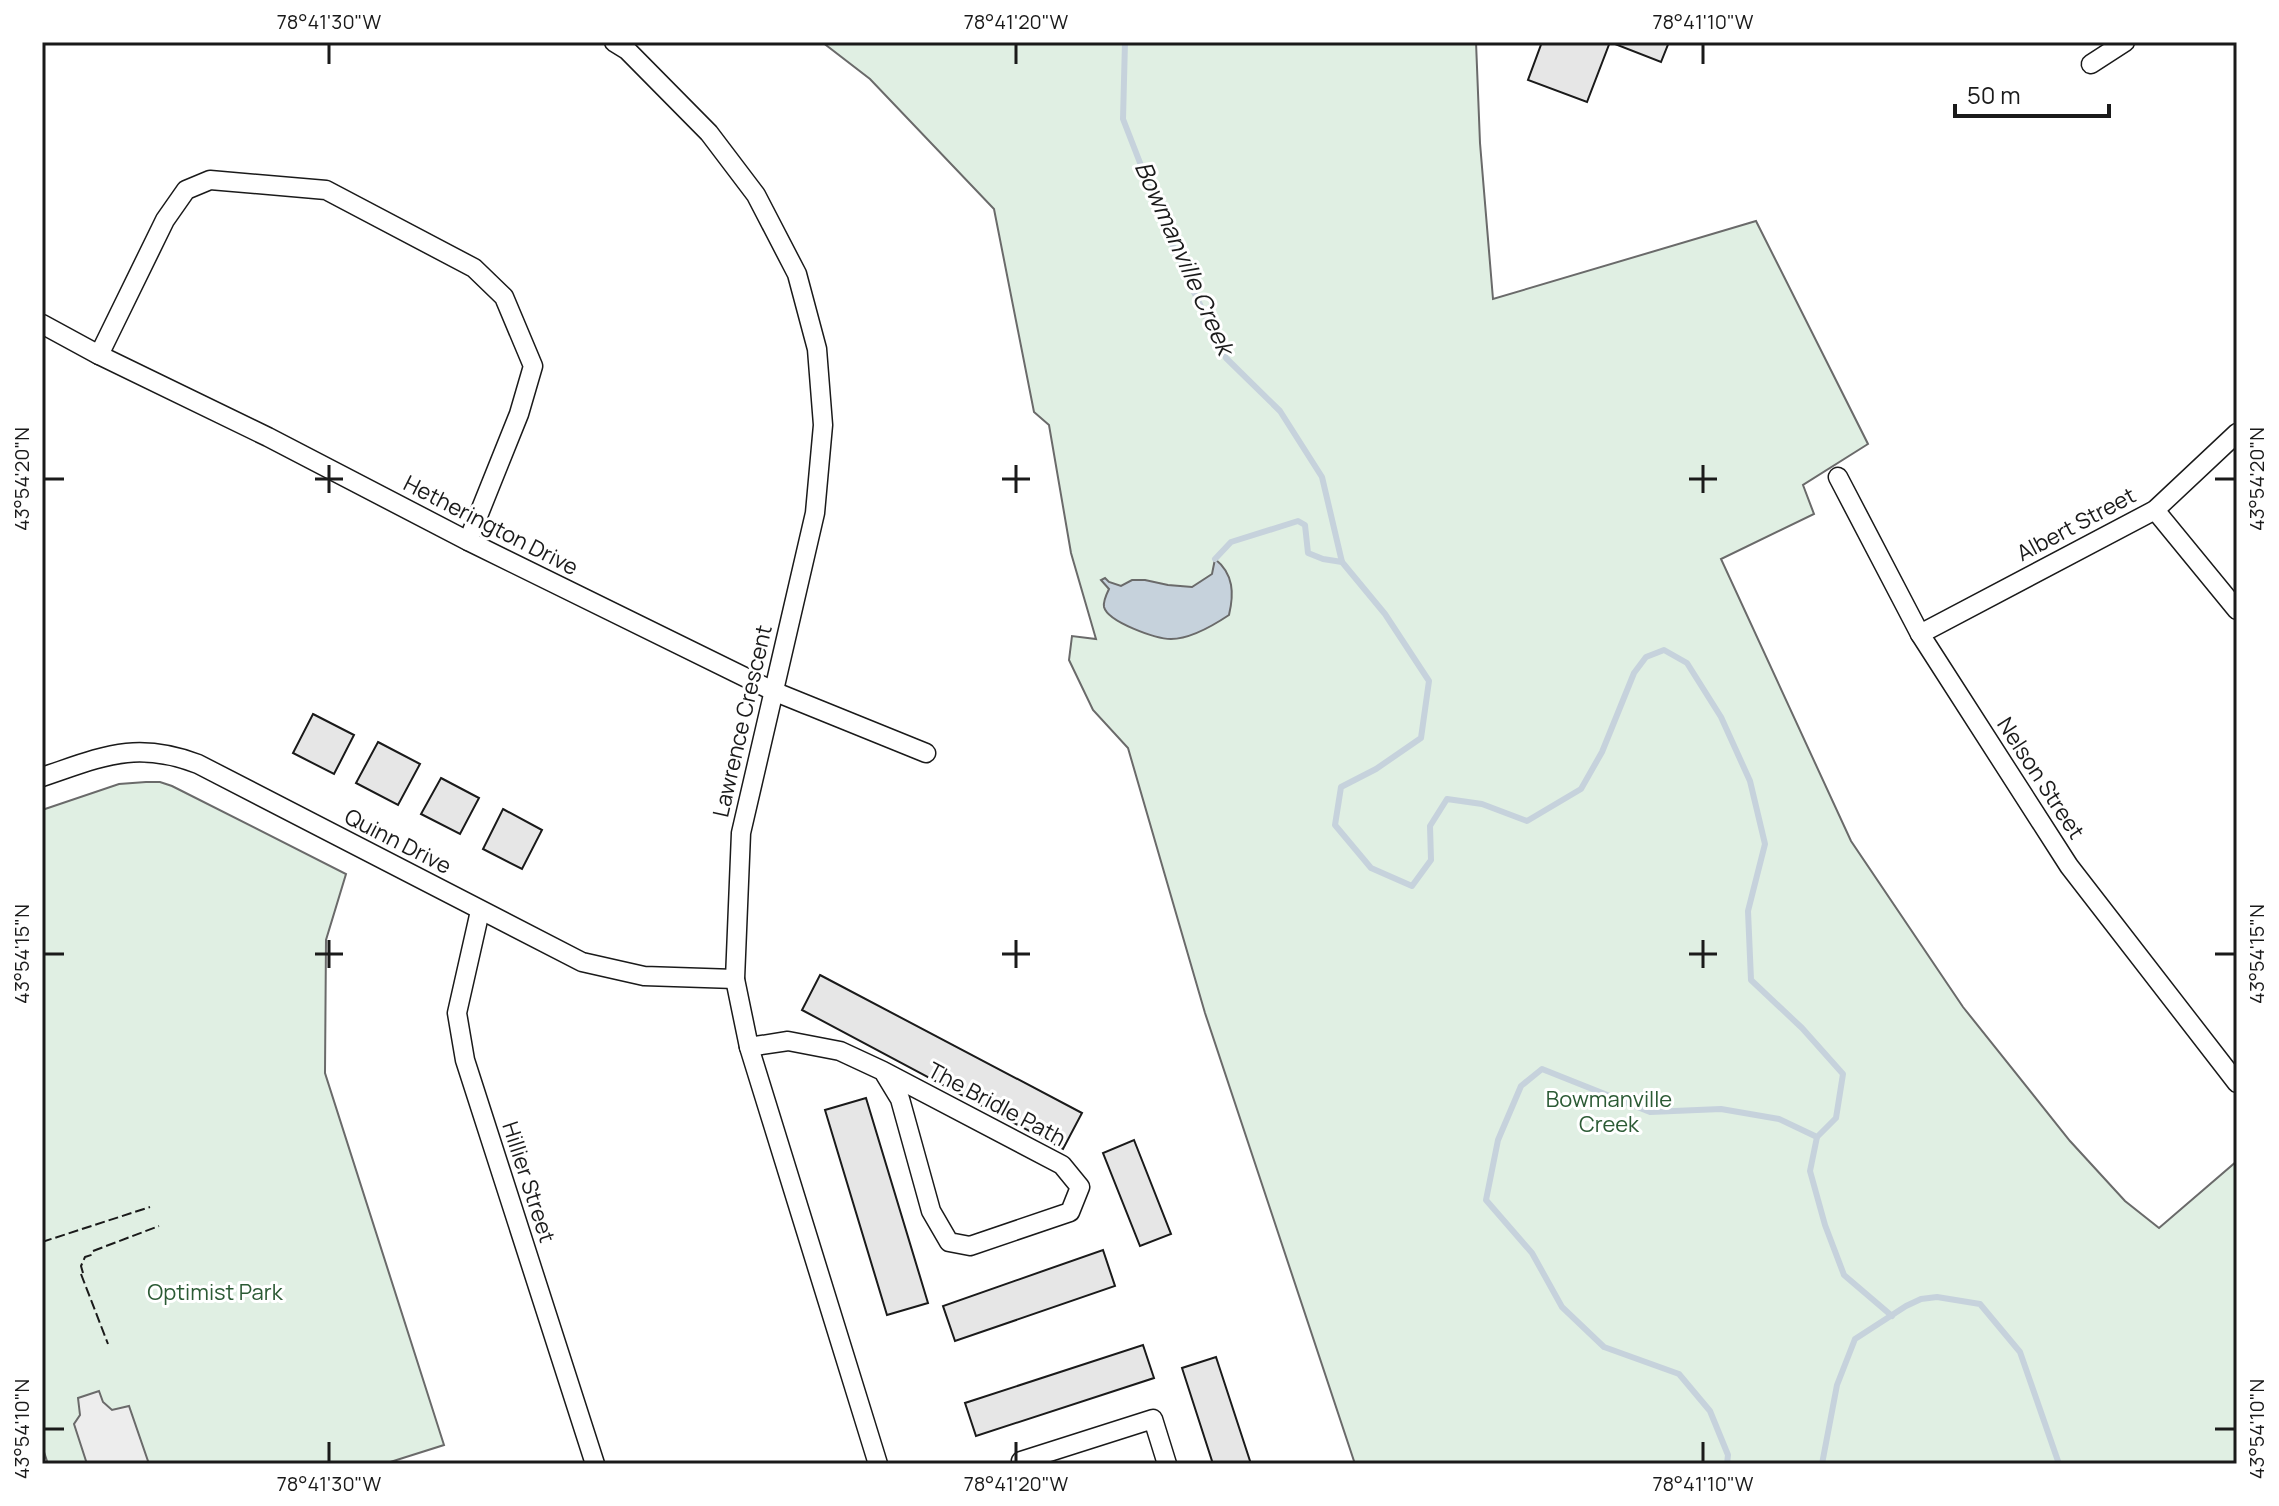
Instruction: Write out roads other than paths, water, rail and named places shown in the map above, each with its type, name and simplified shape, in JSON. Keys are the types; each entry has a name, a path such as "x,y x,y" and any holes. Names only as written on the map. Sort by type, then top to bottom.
{"street":[{"name":"Lawrence Crescent","path":"614,42 627,50 709,133 756,195 797,274 817,349 823,425 815,513 741,833 735,979 749,1047 878,1464"},
{"path":"2091,64 2125,42"},
{"path":"99,355 165,220 186,190 210,180 326,190 474,268 504,297 533,366 519,414 468,541"},
{"name":"Hetherington Drive","path":"42,324 468,541 773,691 926,753"},
{"name":"Albert Street","path":"1920,634 2155,510 2237,433"},
{"name":"Nelson Street","path":"1838,477 1920,634 2069,866 2237,1083"},
{"path":"2155,510 2237,610"},
{"name":"Quinn Drive","path":"42,777 121,752 174,755 198,764 582,962 644,976 735,979"},
{"name":"Hillier Street","path":"480,911 457,1013 465,1060 595,1464"},
{"name":"The Bridle Path","path":"749,1047 788,1041 840,1051 883,1071 1062,1165 1080,1187 1070,1212 970,1246 949,1242 931,1211 900,1099 883,1071"},
{"path":"1022,1464 1021,1461 1153,1419 1167,1464"}],"waterway":[{"name":"Bowmanville Creek","path":"1125,42 1123,119 1193,290 1226,358 1280,411 1322,477 1342,562 1385,614 1429,681 1421,738 1376,769 1341,787 1335,825 1371,868 1412,886 1431,860 1430,826 1447,799 1482,804 1527,821 1581,789 1602,752 1634,673 1646,657 1664,650 1687,663 1721,717 1750,781 1765,844 1748,911 1751,980 1802,1028 1843,1074 1836,1118 1817,1137 1779,1119 1721,1109 1650,1112 1542,1069 1521,1086 1498,1140 1486,1200 1532,1253 1562,1307 1604,1347 1679,1374 1710,1411 1728,1455 1727,1464"},
{"path":"1215,559 1231,542 1298,521 1305,525 1308,553 1342,562"},
{"name":"Bowmanville Creek","path":"1817,1137 1810,1171 1825,1225 1844,1275 1892,1316"},
{"name":"Bowmanville Creek","path":"1822,1464 1837,1385 1855,1339 1906,1306 1921,1299 1937,1297 1980,1304 2020,1352 2059,1464"}],"park label":[{"name":"Optimist Park","path":"215,1292"}]}
